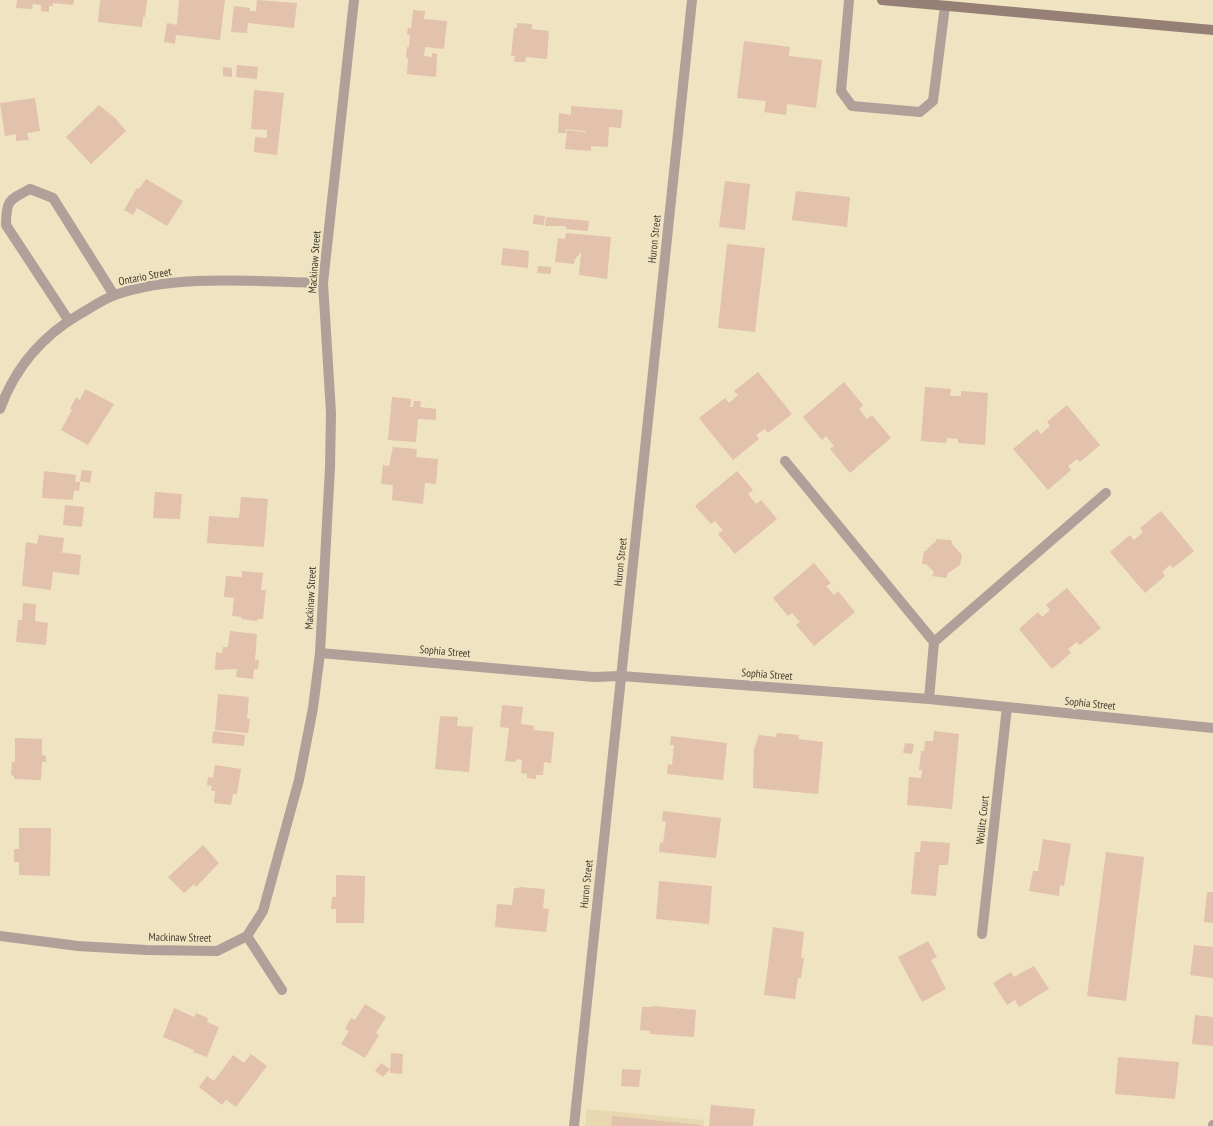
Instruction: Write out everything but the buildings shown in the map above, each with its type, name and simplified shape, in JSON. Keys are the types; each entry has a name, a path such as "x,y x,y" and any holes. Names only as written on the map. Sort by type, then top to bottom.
{"main road":[{"path":"882,0 945,6 967,4 1213,30"}],"street":[{"name":"Mackinaw Street","path":"0,936 78,946 146,950 217,951 247,936 263,911 299,780 313,708 320,653 330,467 331,413 323,283 354,0"},
{"name":"Huron Street","path":"574,1126 692,0"},
{"path":"849,0 841,91 852,106 920,112 933,101 945,6"},
{"path":"69,321 6,225 6,208 12,198 30,189 53,198 114,295"},
{"name":"Ontario Street","path":"0,410 22,364 44,339 69,321 114,295 142,288 193,281 323,283"},
{"path":"785,461 934,642"},
{"path":"929,699 934,642 1106,493"},
{"name":"Sophia Street","path":"320,653 594,677 621,676 929,699 1213,728"},
{"name":"Wollitz Court","path":"982,934 1007,708"},
{"path":"247,936 282,990"}],"shaded area":[{"path":"587,1109 704,1120 704,1126 585,1126"}]}
